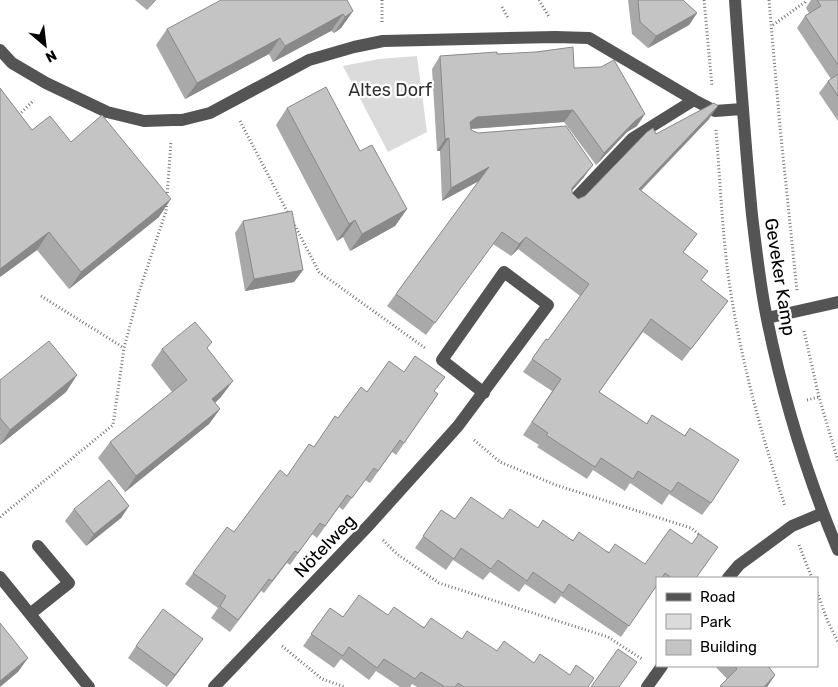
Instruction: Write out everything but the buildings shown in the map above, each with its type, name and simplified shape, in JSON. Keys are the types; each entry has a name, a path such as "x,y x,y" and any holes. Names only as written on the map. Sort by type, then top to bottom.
{"street":[{"name":"Geveker Kamp","path":"735,0 742,109 756,246 767,318 782,383 799,443 838,550"},
{"path":"0,50 12,63 46,83 107,112 144,121 182,120 210,113 309,60 383,41 555,37 589,38 715,111 742,109"},
{"path":"571,202 591,174 633,138 694,100"},
{"name":"Nötelweg","path":"214,687 369,525 458,426 548,304 504,272 442,360"},
{"path":"767,318 838,302"},
{"path":"442,360 484,393"},
{"path":"729,577 739,565 792,526 823,513"},
{"path":"30,614 69,583 38,546"},
{"path":"0,577 88,687"},
{"path":"647,687 661,668"}],"path":[{"path":"704,0 715,111"},
{"path":"770,0 780,126 800,311 819,397 838,461"},
{"path":"772,26 805,2 805,0"},
{"path":"12,121 37,97 46,83"},
{"path":"230,103 319,272 442,360"},
{"path":"0,517 113,425 124,348 139,292 166,212 173,120"},
{"path":"297,250 305,246"},
{"path":"41,296 124,348"},
{"path":"458,426 500,462 556,485 691,528 704,539"},
{"path":"369,525 396,554 439,583 608,637 656,665"},
{"path":"818,595 838,642"},
{"path":"266,632 322,679 345,687"}],"green space":[{"name":"Altes Dorf","path":"417,56 427,132 388,152 343,66 379,59"}]}
